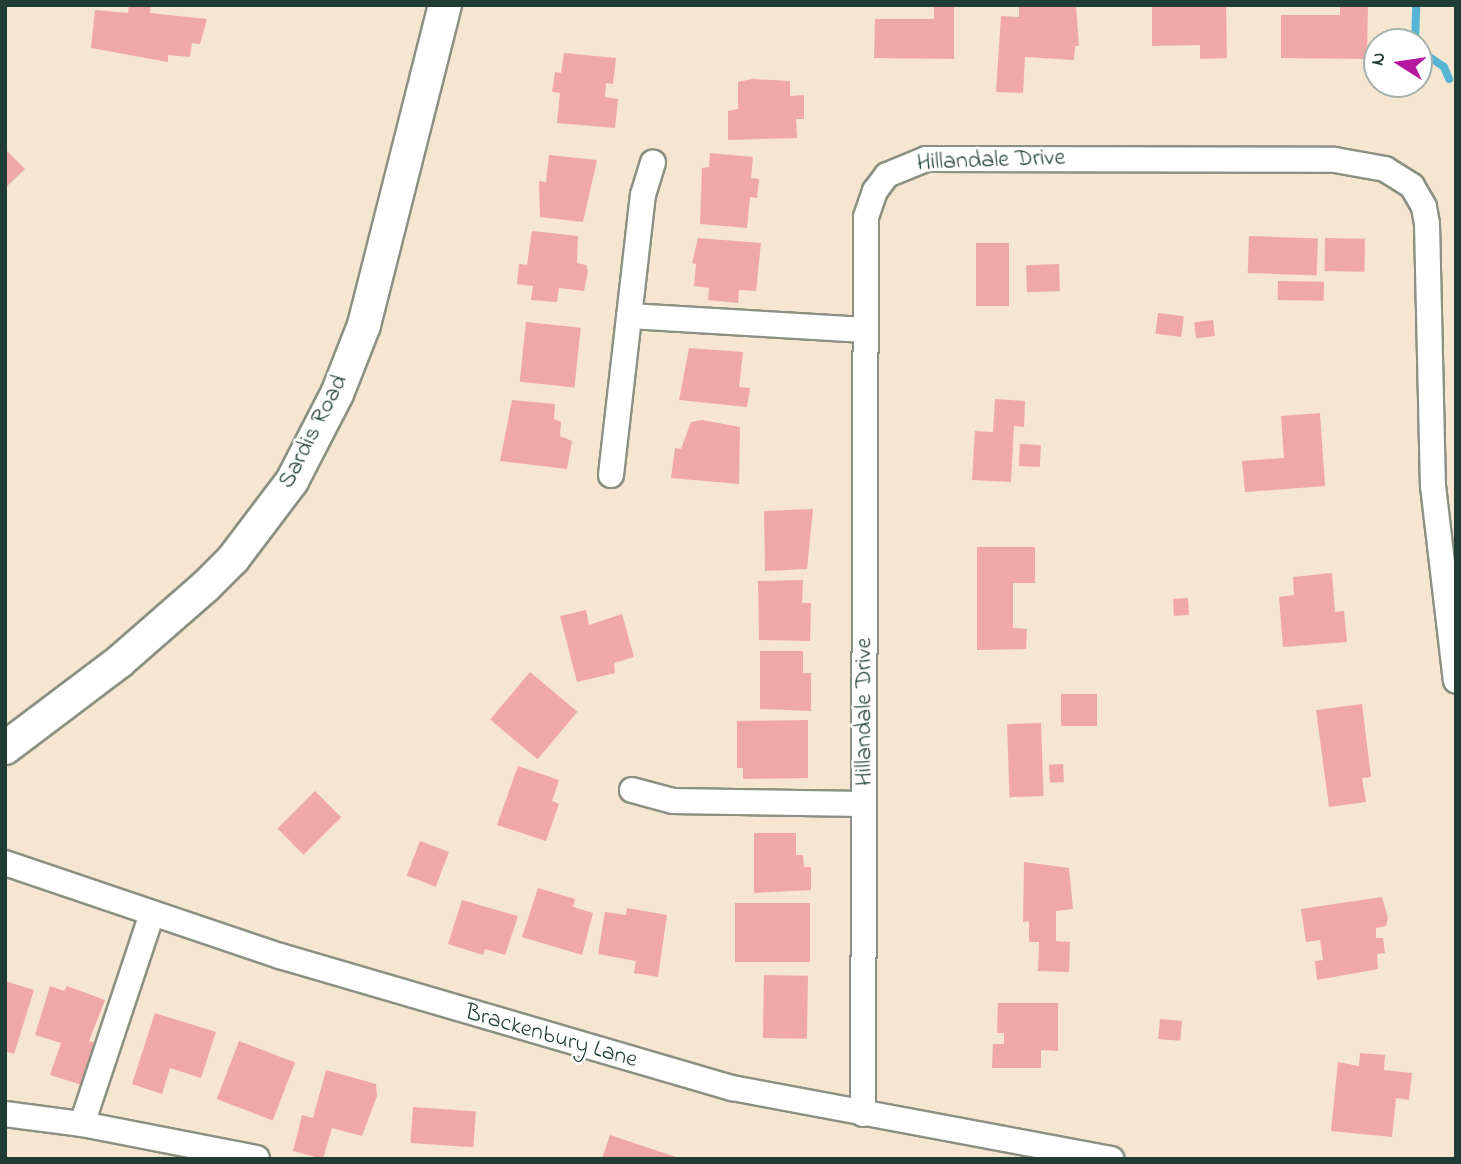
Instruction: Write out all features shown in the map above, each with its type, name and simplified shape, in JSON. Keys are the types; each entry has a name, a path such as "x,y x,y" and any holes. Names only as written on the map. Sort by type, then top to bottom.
{"main road":[{"name":"Sardis Road","path":"5,748 119,662 197,595 233,559 292,481 337,394 364,326 445,5"}],"street":[{"name":"Hillandale Drive","path":"863,1114 866,330 869,203 887,175 911,161 1335,159 1399,176 1419,196 1427,224 1433,486 1456,681"},
{"path":"611,475 643,195 653,162"},
{"path":"629,316 866,330"},
{"path":"632,790 673,801 864,804"},
{"name":"Brackenbury Lane","path":"5,863 280,957 719,1084 863,1114 988,1147 1111,1159"},
{"path":"82,1124 152,913"},
{"path":"5,1114 82,1124 257,1158"}],"building":[{"path":"129,5 151,5 150,13 207,19 200,44 192,43 190,57 168,55 168,62 91,48 95,10 128,13"},
{"path":"934,5 954,5 954,59 874,58 875,19 934,19"},
{"path":"1019,5 1076,5 1079,46 1075,46 1074,60 1025,57 1023,93 996,92 1001,16 1019,17"},
{"path":"1152,5 1226,5 1227,58 1200,59 1200,45 1152,46"},
{"path":"1340,5 1368,5 1368,28 1363,28 1363,59 1281,58 1281,15 1340,15"},
{"path":"564,53 616,58 613,84 606,83 605,97 618,99 615,128 557,123 560,93 552,92 555,72 561,73"},
{"path":"752,79 790,81 790,96 804,95 804,119 796,119 797,138 728,140 728,111 738,109 738,82"},
{"path":"5,149 25,169 5,188"},
{"path":"710,153 753,157 751,178 759,179 757,198 750,197 747,228 700,224 702,168 709,167"},
{"path":"549,155 597,160 583,222 540,217 539,181 546,182"},
{"path":"532,231 578,236 577,263 586,265 588,271 584,291 559,288 557,302 531,300 533,286 517,284 519,264 527,265"},
{"path":"1249,236 1318,238 1317,275 1248,273"},
{"path":"698,238 761,243 756,291 739,290 738,303 708,300 709,288 694,286 696,264 692,263"},
{"path":"1325,238 1365,239 1364,272 1324,271"},
{"path":"976,243 1009,243 1009,306 976,306"},
{"path":"1059,264 1060,291 1027,292 1026,265"},
{"path":"1278,281 1324,282 1324,301 1278,300"},
{"path":"1158,313 1184,316 1181,337 1155,334"},
{"path":"1213,320 1215,336 1196,338 1194,322"},
{"path":"526,322 581,328 574,387 520,382"},
{"path":"689,348 743,352 739,387 750,388 747,407 679,400"},
{"path":"995,399 1025,401 1024,427 1014,426 1011,482 972,480 975,431 993,432"},
{"path":"512,400 555,404 554,419 561,422 560,436 572,441 567,469 500,461"},
{"path":"1320,413 1325,486 1245,492 1242,461 1284,458 1281,416"},
{"path":"702,420 740,427 739,484 671,478 675,448 681,449 691,422"},
{"path":"1020,444 1041,445 1040,467 1019,466"},
{"path":"813,509 807,569 765,571 764,511"},
{"path":"977,547 1035,547 1035,583 1013,583 1013,628 1027,629 1026,649 977,650"},
{"path":"1332,573 1335,612 1344,611 1347,642 1283,647 1279,597 1294,595 1293,577"},
{"path":"803,580 802,603 811,603 810,641 759,640 758,581"},
{"path":"1188,598 1189,615 1174,616 1173,599"},
{"path":"586,610 589,625 622,614 634,657 614,663 615,673 577,682 560,616"},
{"path":"760,651 803,651 803,673 811,673 811,711 760,709"},
{"path":"530,672 577,712 538,759 490,719"},
{"path":"1061,694 1097,694 1097,726 1061,726"},
{"path":"1362,704 1371,777 1362,778 1366,802 1329,807 1316,710"},
{"path":"808,720 808,778 743,779 743,768 737,768 737,721"},
{"path":"1041,723 1044,796 1010,797 1007,724"},
{"path":"1063,764 1064,782 1050,783 1049,765"},
{"path":"518,766 559,780 552,801 559,804 546,841 497,825"},
{"path":"315,791 341,817 304,855 278,828"},
{"path":"754,833 796,833 796,855 803,855 804,867 811,867 811,890 754,893"},
{"path":"420,841 449,852 436,887 407,876"},
{"path":"1024,862 1069,868 1073,909 1056,911 1056,941 1070,942 1069,972 1038,971 1039,942 1029,942 1029,921 1023,922"},
{"path":"538,888 575,899 573,907 593,913 582,955 522,937"},
{"path":"1382,897 1388,918 1386,926 1376,928 1376,938 1383,938 1385,953 1377,954 1378,969 1317,980 1315,961 1323,960 1320,940 1306,942 1301,909"},
{"path":"462,900 518,916 505,955 485,949 483,955 448,944"},
{"path":"735,903 810,903 810,962 735,962"},
{"path":"627,908 667,915 658,977 634,973 636,961 598,954 605,912 626,915"},
{"path":"764,975 808,976 807,1039 763,1038"},
{"path":"5,981 34,990 14,1054 5,1051"},
{"path":"50,986 64,991 67,986 105,1000 89,1041 97,1043 82,1085 50,1075 61,1043 35,1035"},
{"path":"998,1003 1058,1003 1058,1051 1041,1050 1041,1068 992,1068 993,1044 1004,1044 1004,1033 997,1033"},
{"path":"155,1013 216,1032 201,1078 170,1068 162,1094 132,1084"},
{"path":"1160,1019 1182,1021 1180,1041 1158,1039"},
{"path":"239,1041 295,1063 273,1120 217,1099"},
{"path":"1360,1053 1385,1055 1384,1070 1412,1073 1409,1100 1396,1098 1392,1137 1331,1131 1338,1062 1359,1066"},
{"path":"326,1070 376,1084 377,1096 362,1136 332,1128 323,1159 293,1151 302,1115 313,1118"},
{"path":"413,1107 476,1111 473,1147 410,1143"},
{"path":"610,1135 679,1158 679,1159 602,1159"}],"waterway":[{"path":"1415,28 1416,5"},
{"path":"1433,60 1444,67 1449,79"}]}
